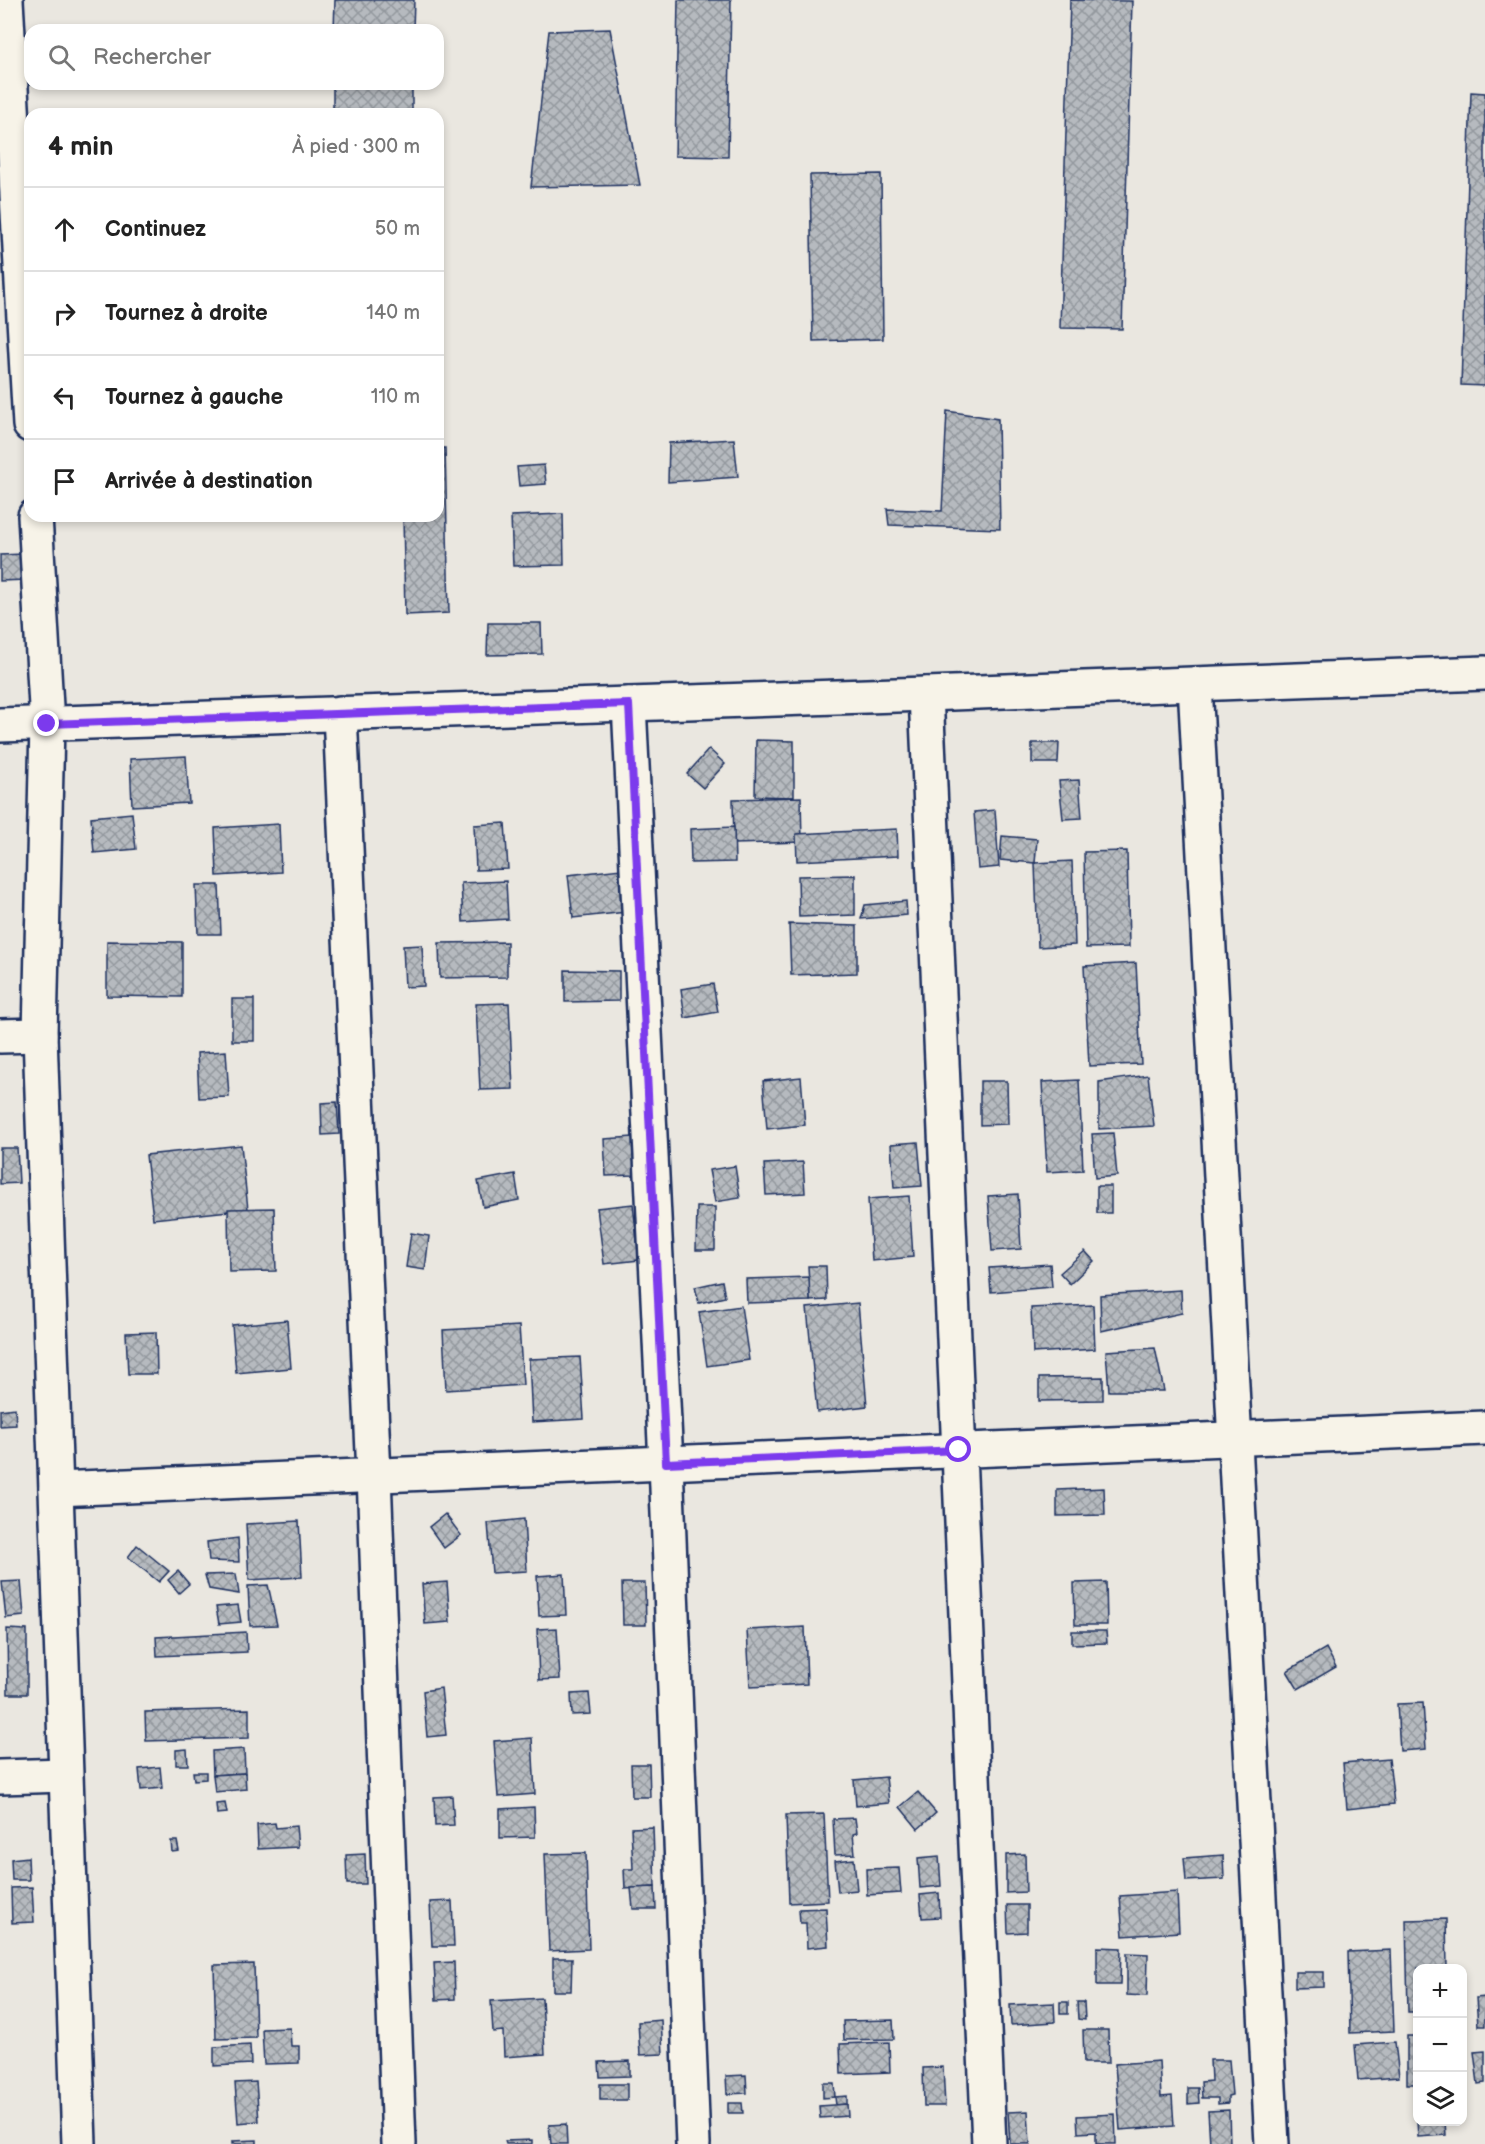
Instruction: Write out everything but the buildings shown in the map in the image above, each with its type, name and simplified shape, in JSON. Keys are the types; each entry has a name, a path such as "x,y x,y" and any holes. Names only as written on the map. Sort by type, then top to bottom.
{"street":[{"path":"6,0 24,319"},
{"path":"35,522 47,724 40,1035 79,2144"},
{"path":"0,725 1485,673"},
{"path":"1195,684 1272,2144"},
{"path":"926,694 989,2144"},
{"path":"629,704 666,1463 693,2144"},
{"path":"340,714 374,1475 399,2144"},
{"path":"0,1036 40,1035"},
{"path":"56,1489 1485,1428"},
{"path":"0,1777 65,1775"}],"route":[{"path":"47,724 629,704 666,1463 959,1450"}]}
